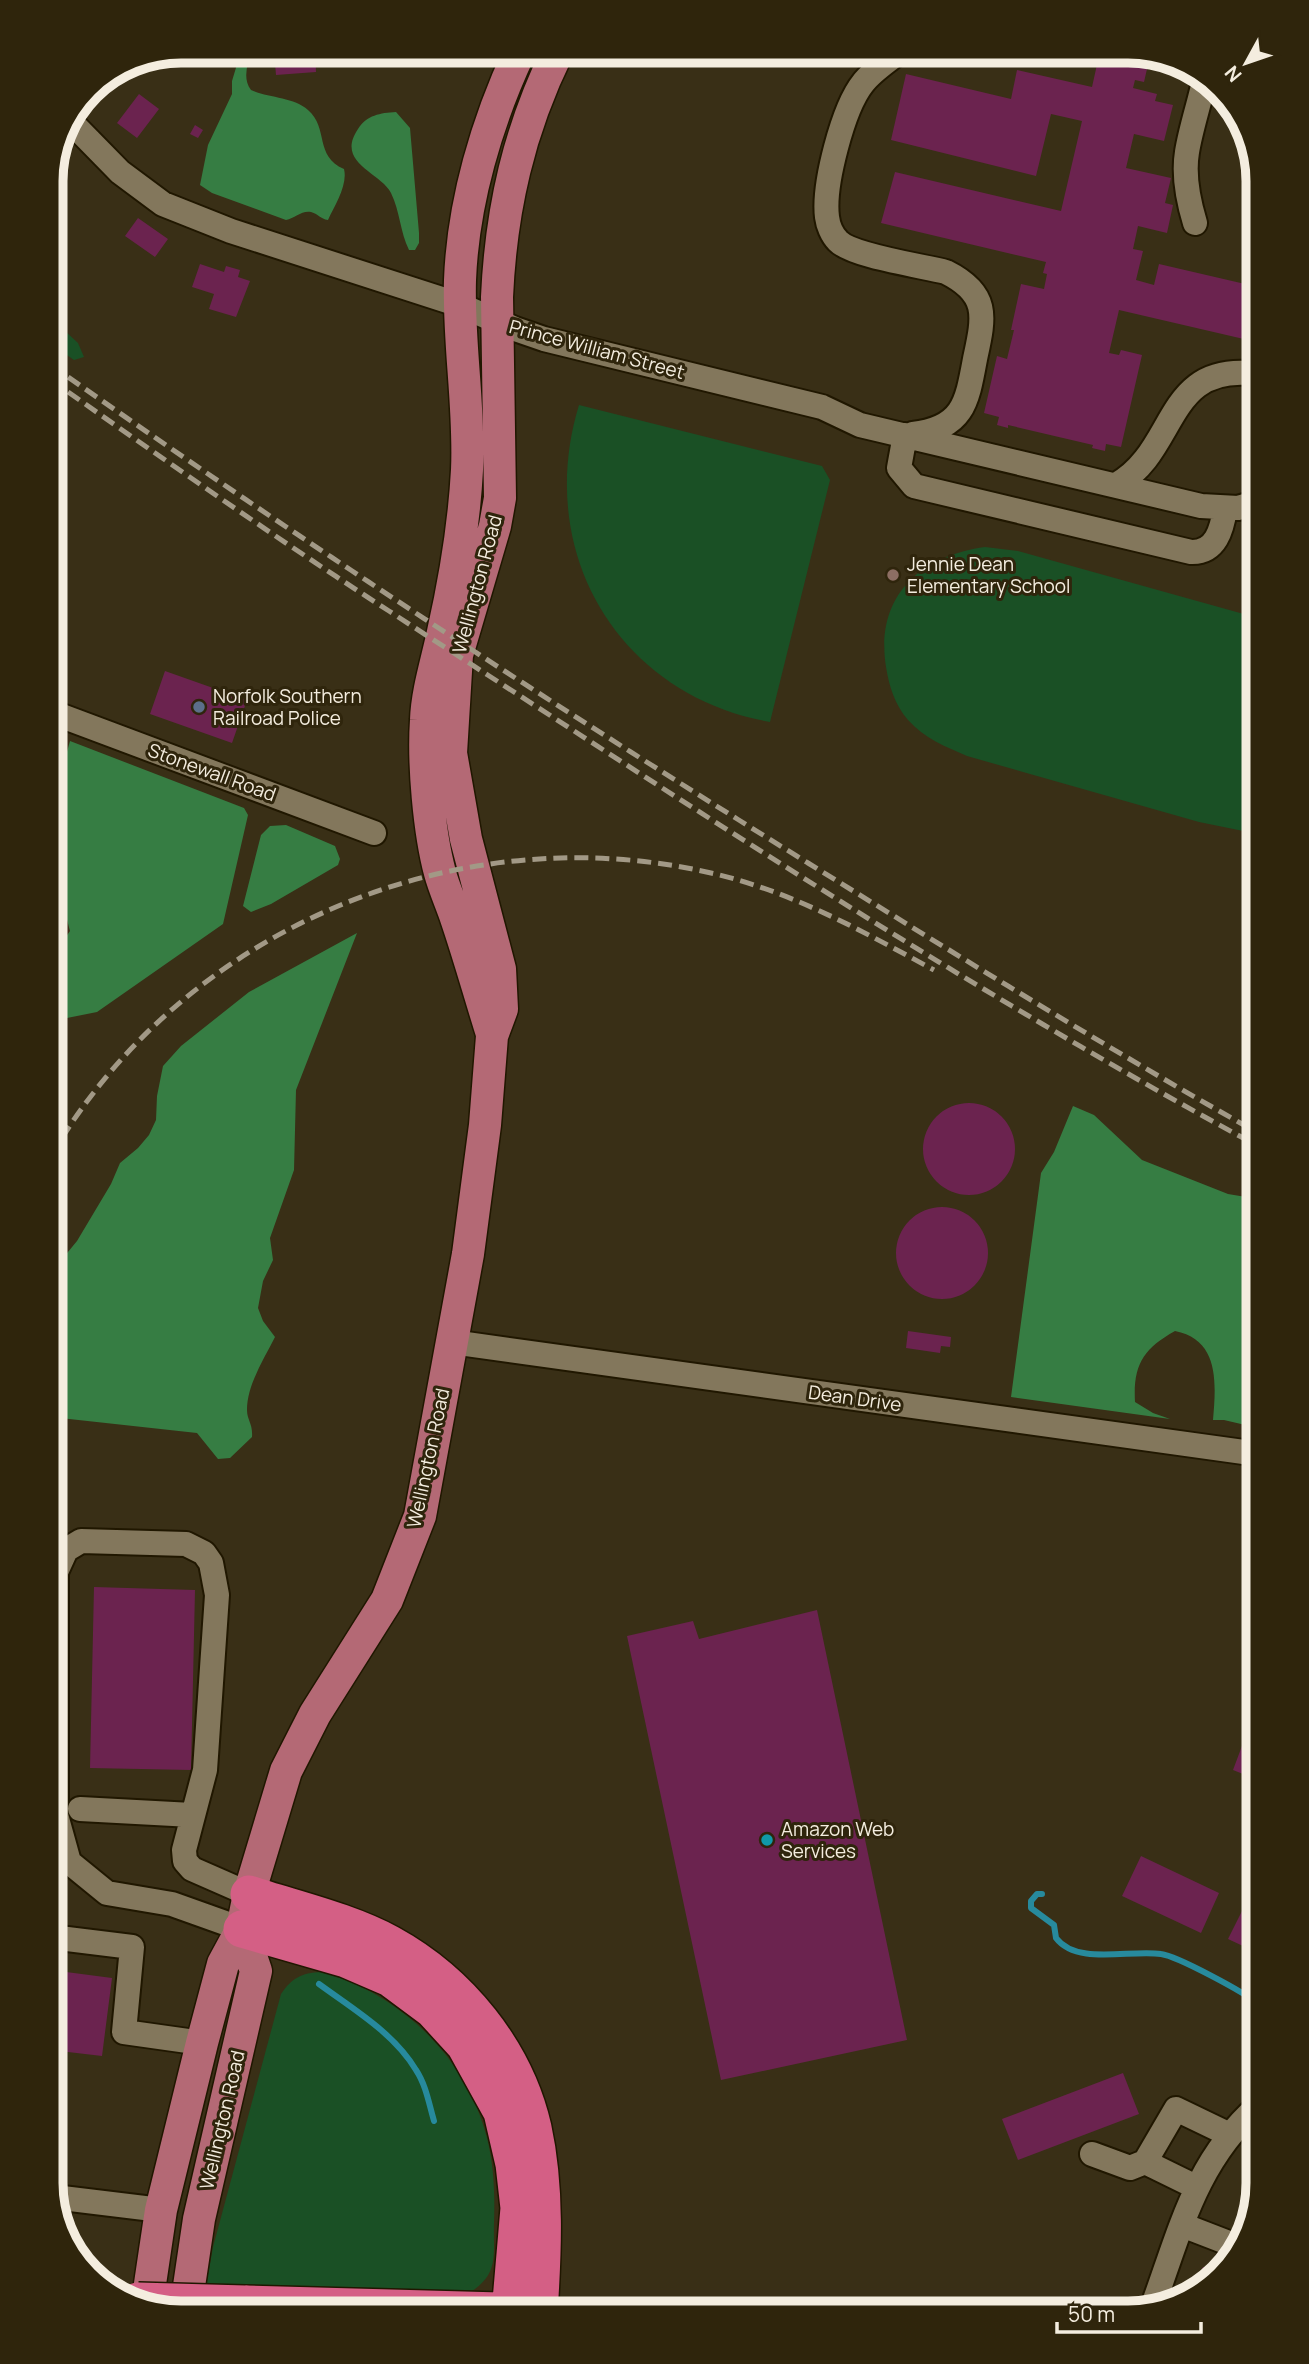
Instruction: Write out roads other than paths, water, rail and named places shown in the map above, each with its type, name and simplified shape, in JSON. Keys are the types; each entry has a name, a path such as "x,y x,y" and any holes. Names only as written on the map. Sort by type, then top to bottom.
{"highway":[{"path":"246,1911 390,1978 433,2010 465,2045 502,2112 514,2164 519,2208 511,2301"},
{"path":"246,1911 356,1929 387,1943 413,1958 456,1994 494,2040 513,2073 526,2104 537,2151 542,2246 540,2301"}],"main road":[{"name":"Wellington Road","path":"492,1036 440,873 426,761 426,720 455,576 467,470 467,403 460,305 461,265 474,185 498,102 515,63"},
{"name":"Wellington Road","path":"148,2296 161,2210 202,2043 223,1964 246,1911 272,1812 295,1751 387,1600 420,1516 468,1254 485,1125 492,1036 502,1009 500,969 466,839 455,783 451,733 455,668 495,526 500,498 498,265 514,165 552,63"},
{"name":"Wellington Road","path":"187,2301 199,2219 256,1970 246,1911"}],"street":[{"path":"886,63 863,82 841,127 833,157 827,219 839,242 848,248 946,272 960,279 977,297 983,321 968,395 963,407 952,419 933,432 905,435 899,468 914,486 1191,552 1204,550 1218,536 1225,509"},
{"path":"1195,223 1185,172 1187,151 1202,89"},
{"name":"Prince William Street","path":"77,128 120,172 163,204 231,231 460,305 544,339 822,407 854,423 1201,506 1225,509 1246,506"},
{"path":"1116,485 1144,462 1175,409 1189,392 1222,373 1246,372"},
{"name":"Stonewall Road","path":"63,716 374,833"},
{"name":"Dean Drive","path":"452,1342 1246,1452"},
{"path":"63,1554 65,1550 81,1541 186,1544 204,1553 211,1563 217,1595 205,1770 184,1850 185,1861 246,1911"},
{"path":"80,1809 192,1815"},
{"path":"63,1840 69,1862 107,1893 172,1904 246,1911"},
{"path":"63,1938 132,1947 124,2032 202,2043"},
{"path":"1092,2154 1130,2168 1145,2162 1176,2109 1230,2135"},
{"path":"1156,2297 1196,2187 1210,2162 1246,2118"},
{"path":"1145,2162 1196,2187"},
{"path":"64,2198 161,2210"},
{"path":"1182,2225 1229,2243"}],"waterway":[{"path":"1042,1894 1037,1894 1031,1901 1031,1908 1054,1925 1056,1938 1065,1947 1091,1954 1149,1953 1169,1956 1246,1996"},
{"path":"319,1984 372,2022 407,2057 422,2082 434,2121"}],"railway":[{"path":"63,373 331,557 616,743 1032,1000 1246,1126"},
{"path":"63,388 346,583 753,846 919,950 1087,1050 1246,1139"},
{"path":"63,1139 107,1077 174,1008 250,952 334,908 425,877 519,861 615,859 711,873 798,901 934,970"}],"place":[{"name":"Jennie Dean Elementary School","path":"893,575"},
{"name":"Norfolk Southern Railroad Police","path":"199,707"},
{"name":"Amazon Web Services","path":"767,1840"}]}
